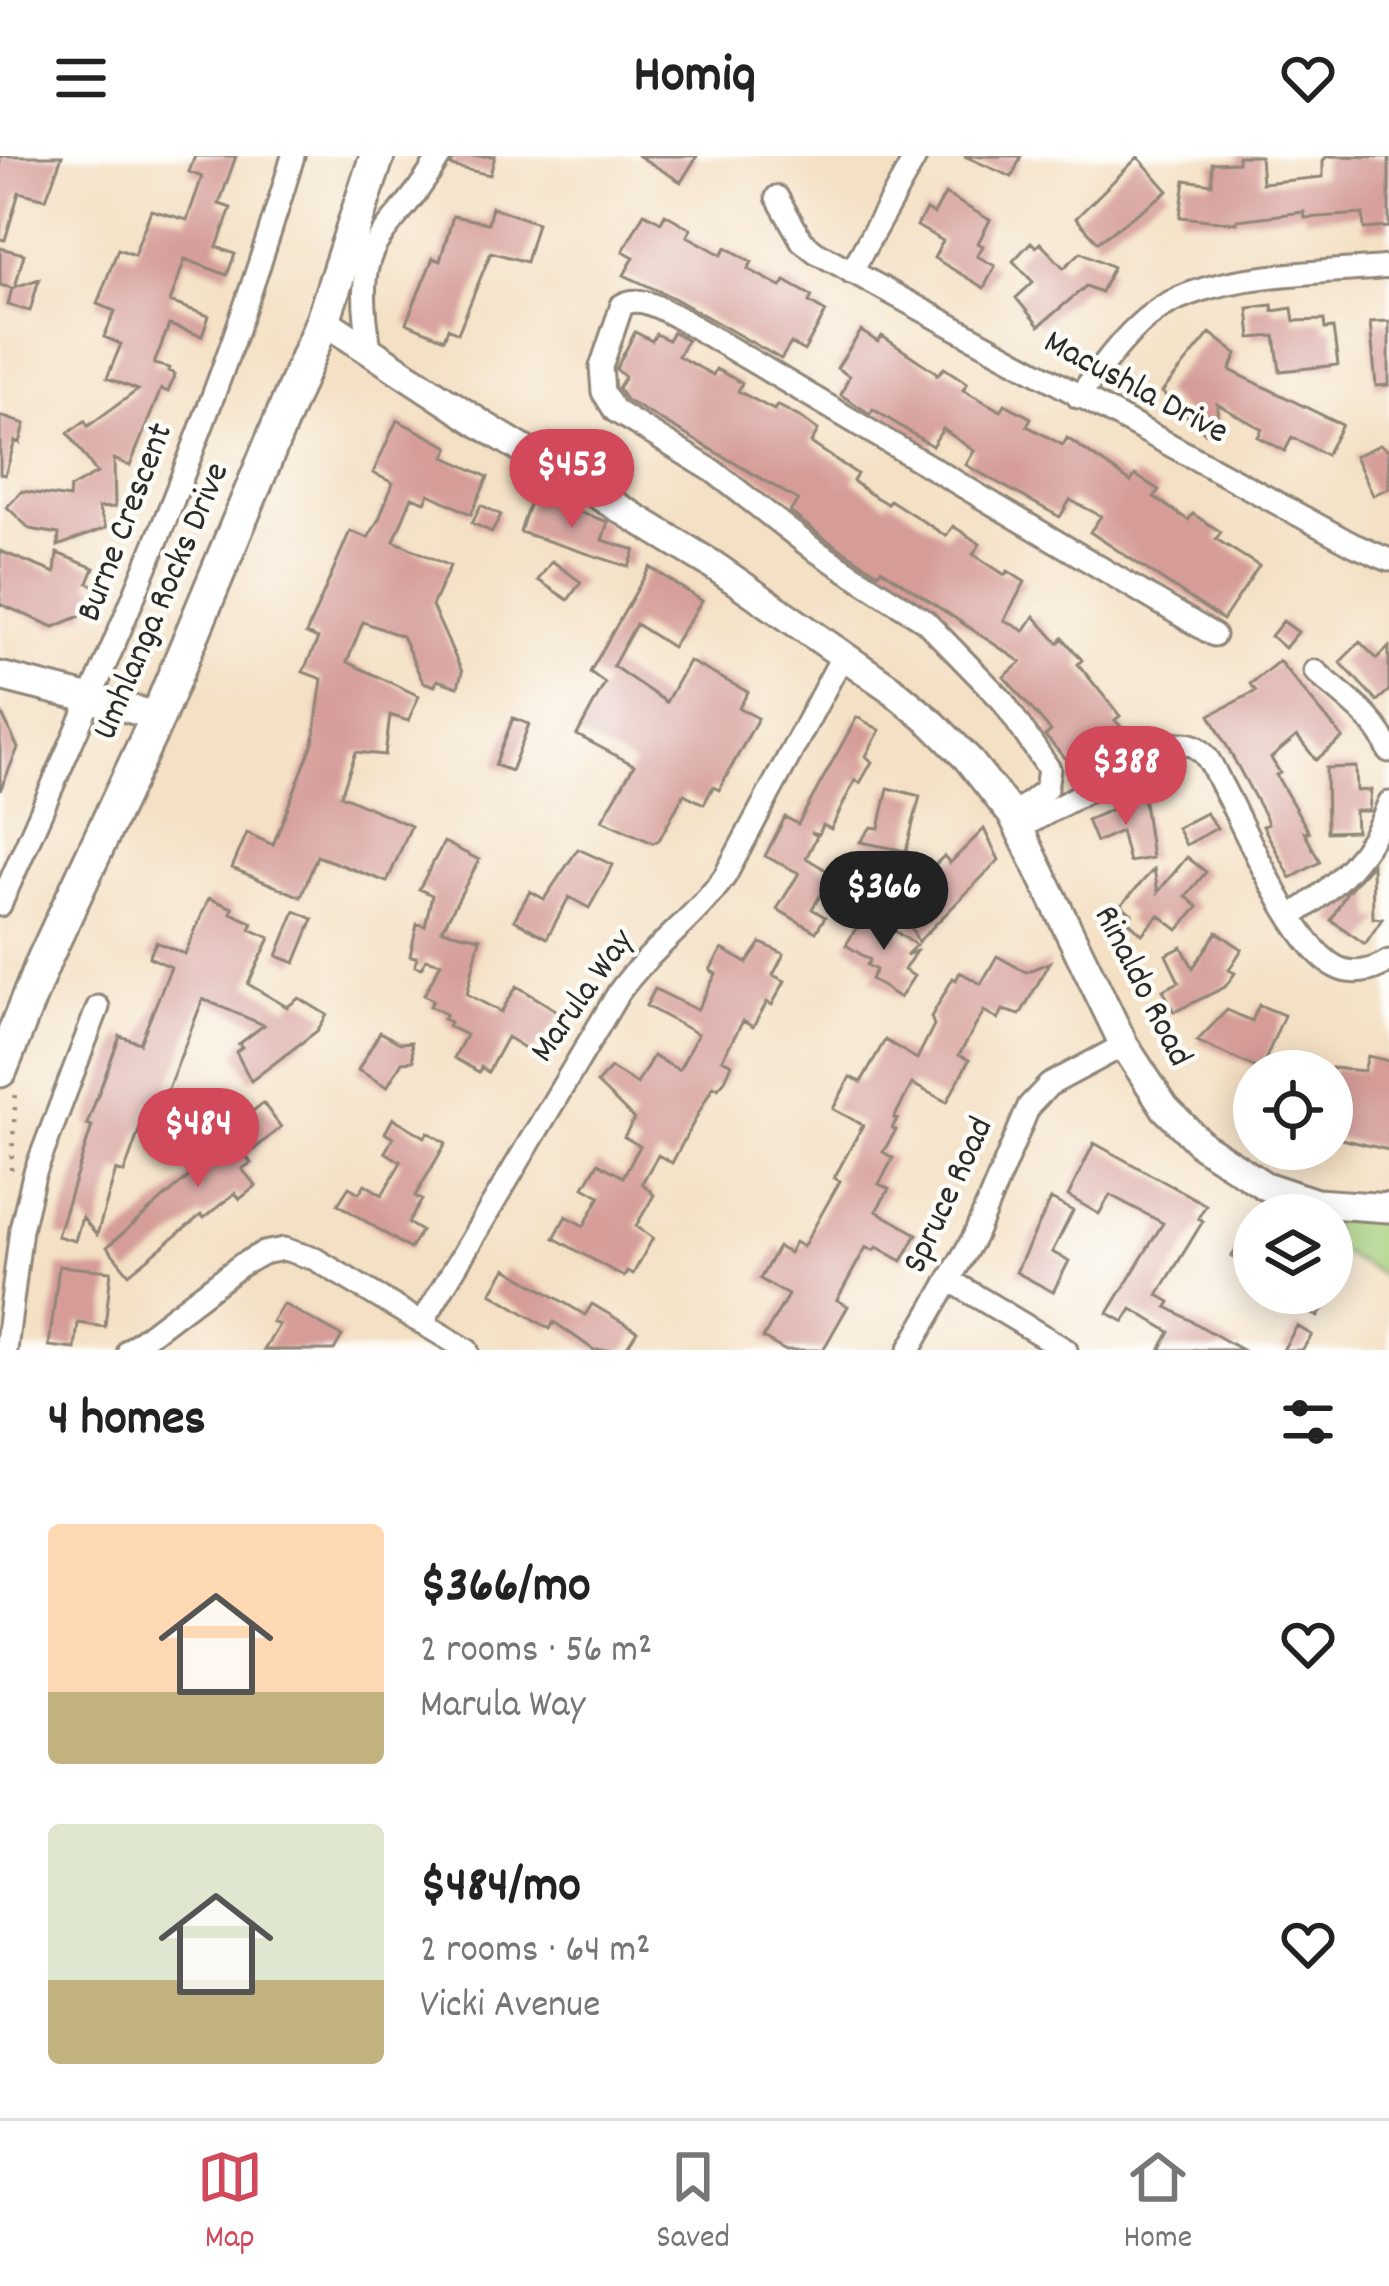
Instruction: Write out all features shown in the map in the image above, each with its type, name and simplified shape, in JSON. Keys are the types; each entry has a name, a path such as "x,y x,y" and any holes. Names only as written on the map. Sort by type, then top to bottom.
{"main road":[{"name":"Umhlanga Rocks Drive","path":"9,1073 44,960 158,716 323,320 377,156"}],"street":[{"name":"Burne Crescent","path":"0,905 94,698 257,280 293,156"},
{"path":"370,349 362,295 364,268 372,246 418,192 440,156"},
{"path":"851,272 916,156"},
{"name":"Macushla Drive","path":"777,197 802,241 851,272 1389,560"},
{"path":"1078,397 1148,316 1192,291 1389,267"},
{"path":"1017,822 1046,789 1048,767 982,678 907,607 813,549 713,471 626,419 608,403 602,367 622,304 646,303 681,319 1214,635"},
{"name":"Rinaldo Road","path":"323,320 481,424 712,565 933,724 968,758 1017,822 1124,1045 1165,1108 1203,1146 1265,1186 1316,1203 1389,1208"},
{"name":"Marula Way","path":"422,1323 619,992 654,948 700,909 725,876 844,656"},
{"path":"1315,671 1366,717 1389,752"},
{"path":"0,676 158,716"},
{"path":"1017,822 1167,747 1193,746 1210,764 1292,916 1321,956 1353,972 1389,961"},
{"path":"1292,916 1345,877 1383,820 1389,802"},
{"path":"6,1350 21,1228 34,1174 98,1007"},
{"name":"Spruce Road","path":"909,1350 951,1281 1029,1106 1049,1085 1124,1045"},
{"path":"129,1350 242,1264 263,1252 284,1249 315,1259 467,1350"},
{"path":"951,1281 1066,1350"}],"path":[{"path":"9,1073 11,1175"}],"green space":[{"path":"1389,1210 1389,1279 1353,1259 1353,1214"}],"building":[{"path":"0,156 62,156 46,199 19,192 5,240 0,239"},
{"path":"195,156 236,156 219,204 231,208 217,247 235,254 227,275 185,259 170,302 209,316 202,336 169,325 154,364 175,374 168,392 161,389 130,466 114,459 115,507 98,508 106,528 58,546 59,534 30,529 7,507 22,491 69,498 70,488 97,473 68,433 85,421 88,426 138,390 107,378 121,344 104,337 115,311 97,304 118,249 134,255 151,210 187,220 202,177 189,172"},
{"path":"455,156 495,156 490,175 451,166"},
{"path":"639,156 697,156 681,182"},
{"path":"964,156 1021,156 1012,177"},
{"path":"1238,156 1260,156 1262,183 1323,177 1323,160 1328,156 1389,157 1389,227 1364,229 1363,214 1305,218 1304,212 1237,223 1180,217 1185,180 1212,184 1212,163 1238,162"},
{"path":"1138,157 1168,191 1098,242 1076,218"},
{"path":"945,194 990,220 978,243 983,246 977,256 995,266 984,288 934,258 943,241 917,226 926,210 934,214"},
{"path":"492,207 537,223 526,262 491,252 458,333 448,328 444,339 406,323 433,258 440,261 453,216 488,223"},
{"path":"644,213 661,222 665,214 691,229 687,236 722,255 726,247 752,262 748,269 781,287 785,281 812,296 809,302 826,312 804,351 791,343 781,359 624,275 634,257 623,251"},
{"path":"1031,242 1036,247 1040,243 1064,268 1081,252 1113,267 1101,292 1086,286 1039,326 1016,298 1033,282 1013,261"},
{"path":"0,248 24,254 15,287 39,279 30,311 8,305 12,288 0,285"},
{"path":"1272,305 1273,311 1292,308 1294,321 1324,320 1325,329 1333,328 1338,365 1280,371 1275,336 1251,338 1248,308"},
{"path":"1389,321 1389,385 1376,386 1370,322"},
{"path":"861,331 878,342 882,336 936,376 944,368 967,383 963,390 1001,411 1005,404 1031,418 1027,426 1063,445 1067,438 1131,482 1135,475 1159,490 1154,497 1188,520 1193,514 1221,532 1216,539 1259,566 1223,620 1090,532 1101,516 1070,500 1060,517 966,465 974,451 943,429 932,446 841,395 849,376 837,368"},
{"path":"635,332 652,341 656,334 668,340 673,332 687,340 678,356 713,375 716,369 742,383 738,391 803,419 818,430 811,443 857,474 853,481 869,493 887,504 890,500 946,536 953,526 980,544 973,554 1025,582 1004,620 1024,631 1034,616 1058,643 1063,638 1120,716 1115,720 1129,736 1094,765 1084,753 1071,765 1045,736 1051,731 1004,677 1021,662 881,569 878,573 822,537 790,512 798,500 626,400 618,388 625,377 616,369"},
{"path":"1210,333 1237,354 1230,370 1342,425 1326,455 1292,437 1285,451 1258,437 1262,429 1217,404 1218,432 1205,433 1162,392"},
{"path":"0,416 25,424 5,475 0,474"},
{"path":"397,420 449,447 445,457 488,477 471,514 429,494 425,502 412,497 394,541 450,566 432,606 462,672 458,687 437,680 435,686 423,682 402,636 363,622 347,662 419,696 408,721 390,715 385,755 356,752 341,795 411,826 387,882 317,856 301,897 232,868 247,833 273,845 313,743 322,679 303,672 318,639 306,634 350,531 368,538 379,519 393,483 373,473"},
{"path":"1380,445 1389,450 1389,488 1373,495 1355,456"},
{"path":"532,495 608,522 602,540 635,550 629,567 520,532"},
{"path":"481,505 501,515 492,532 472,523"},
{"path":"0,551 55,573 57,553 94,568 88,583 96,587 85,614 54,627 0,604"},
{"path":"552,561 581,582 568,600 538,580"},
{"path":"650,567 702,601 672,647 636,624 613,666 666,702 689,661 748,692 739,708 758,718 719,790 713,787 704,804 684,794 653,843 602,820 634,765 577,735 605,683 590,672"},
{"path":"1283,621 1298,632 1285,648 1271,636"},
{"path":"1360,642 1377,659 1389,647 1389,690 1377,701 1340,662"},
{"path":"1279,661 1343,738 1316,760 1297,736 1271,758 1320,862 1291,878 1263,826 1268,824 1266,818 1210,715 1256,691 1250,684"},
{"path":"0,710 18,748 0,791"},
{"path":"857,717 880,730 866,756 872,762 860,783 855,780 831,829 823,825 819,834 811,832 817,836 806,858 839,878 835,875 847,859 869,875 857,891 843,880 837,892 826,886 812,909 825,917 816,932 777,909 799,873 765,856 785,817 798,824"},
{"path":"513,718 529,724 511,771 495,765"},
{"path":"1356,767 1357,791 1371,790 1369,811 1355,811 1356,831 1327,832 1326,768"},
{"path":"888,788 920,796 906,851 860,842 871,827 879,828"},
{"path":"1143,795 1152,858 1129,862 1121,831 1096,842 1087,820 1127,803 1126,797"},
{"path":"1206,813 1217,828 1186,845 1177,828"},
{"path":"984,829 999,860 918,942 899,901 944,856 950,863"},
{"path":"444,842 479,860 442,930 480,938 467,994 501,1012 517,986 562,1014 533,1053 507,1037 488,1072 454,1058 466,1035 448,1026 450,1022 443,1019 446,1014 430,1006 433,1000 424,995 441,963 426,959 421,968 415,966 417,957 410,956 417,924 425,926 432,895 419,889"},
{"path":"578,849 613,865 589,908 569,897 547,938 514,920 530,891 544,899"},
{"path":"1187,857 1206,872 1186,896 1198,907 1178,930 1159,915 1142,934 1127,920 1132,914 1121,905 1154,869 1158,892"},
{"path":"1372,864 1373,918 1382,919 1365,944 1331,920 1346,893"},
{"path":"209,898 233,908 231,913 253,923 250,929 270,938 248,984 287,1007 299,998 327,1015 317,1031 251,1081 236,1052 242,1047 239,1044 264,1025 203,999 161,1107 149,1102 124,1173 116,1170 97,1235 82,1217 75,1241 57,1236 92,1126 87,1124 120,1036 140,1043 171,967 149,957 156,942 185,954"},
{"path":"295,911 313,919 295,963 277,956"},
{"path":"866,912 916,945 906,955 916,951 904,970 914,976 900,998 871,979 876,970 867,965 870,960 846,945"},
{"path":"1217,932 1242,949 1229,970 1235,973 1225,987 1174,1012 1163,990 1179,982 1166,955 1182,947 1193,968"},
{"path":"761,943 784,954 773,975 785,981 753,1027 743,1021 722,1059 732,1064 725,1080 718,1088 713,1086 672,1163 658,1155 642,1183 654,1195 636,1226 653,1238 633,1274 627,1271 624,1277 554,1238 566,1216 584,1226 600,1196 584,1187 598,1163 623,1177 640,1146 624,1137 634,1119 597,1083 611,1068 637,1084 653,1056 679,1070 698,1034 646,1006 655,989 697,1010 716,974 710,970 722,949 747,963"},
{"path":"997,956 1026,972 1050,962 1020,1015 1003,1010 998,1019 984,1011 959,1055 969,1060 947,1102 912,1084 894,1118 892,1128 896,1130 883,1152 893,1158 879,1184 889,1189 876,1211 917,1234 902,1261 877,1247 866,1247 837,1300 848,1306 823,1350 784,1350 763,1338 788,1295 760,1279 778,1247 789,1253 795,1242 803,1247 840,1181 834,1178 863,1125 833,1109 850,1077 861,1082 885,1040 917,1059 934,1025 931,1017 953,978 960,972 981,984"},
{"path":"1259,1005 1284,1015 1269,1050 1233,1050 1233,1057 1197,1041 1227,1010 1252,1021"},
{"path":"380,1032 400,1043 411,1042 413,1061 402,1062 387,1087 358,1070"},
{"path":"1368,1056 1389,1061 1389,1150 1353,1142 1353,1070 1364,1071"},
{"path":"263,1103 281,1127 246,1156 251,1163 242,1169 256,1186 240,1199 235,1193 204,1218 201,1215 129,1274 107,1247 215,1154 205,1141 224,1126 227,1131"},
{"path":"393,1118 446,1143 415,1196 422,1200 408,1223 421,1231 410,1249 338,1204 349,1187 359,1193 365,1184 382,1195 401,1162 385,1152 393,1138 385,1133"},
{"path":"1094,1143 1206,1205 1198,1218 1203,1221 1158,1295 1170,1302 1167,1307 1242,1350 1160,1350 1170,1332 1132,1309 1124,1322 1108,1313 1163,1223 1110,1195 1099,1214 1068,1196"},
{"path":"1051,1199 1073,1211 1052,1252 1069,1261 1053,1292 1016,1272"},
{"path":"59,1266 111,1271 105,1327 78,1323 75,1349 49,1346"},
{"path":"506,1268 585,1315 592,1304 637,1331 625,1350 594,1350 554,1322 550,1329 491,1293"},
{"path":"283,1304 342,1336 334,1350 264,1350 279,1325 272,1322"},
{"path":"1297,1326 1312,1335 1302,1350 1283,1350"}]}
